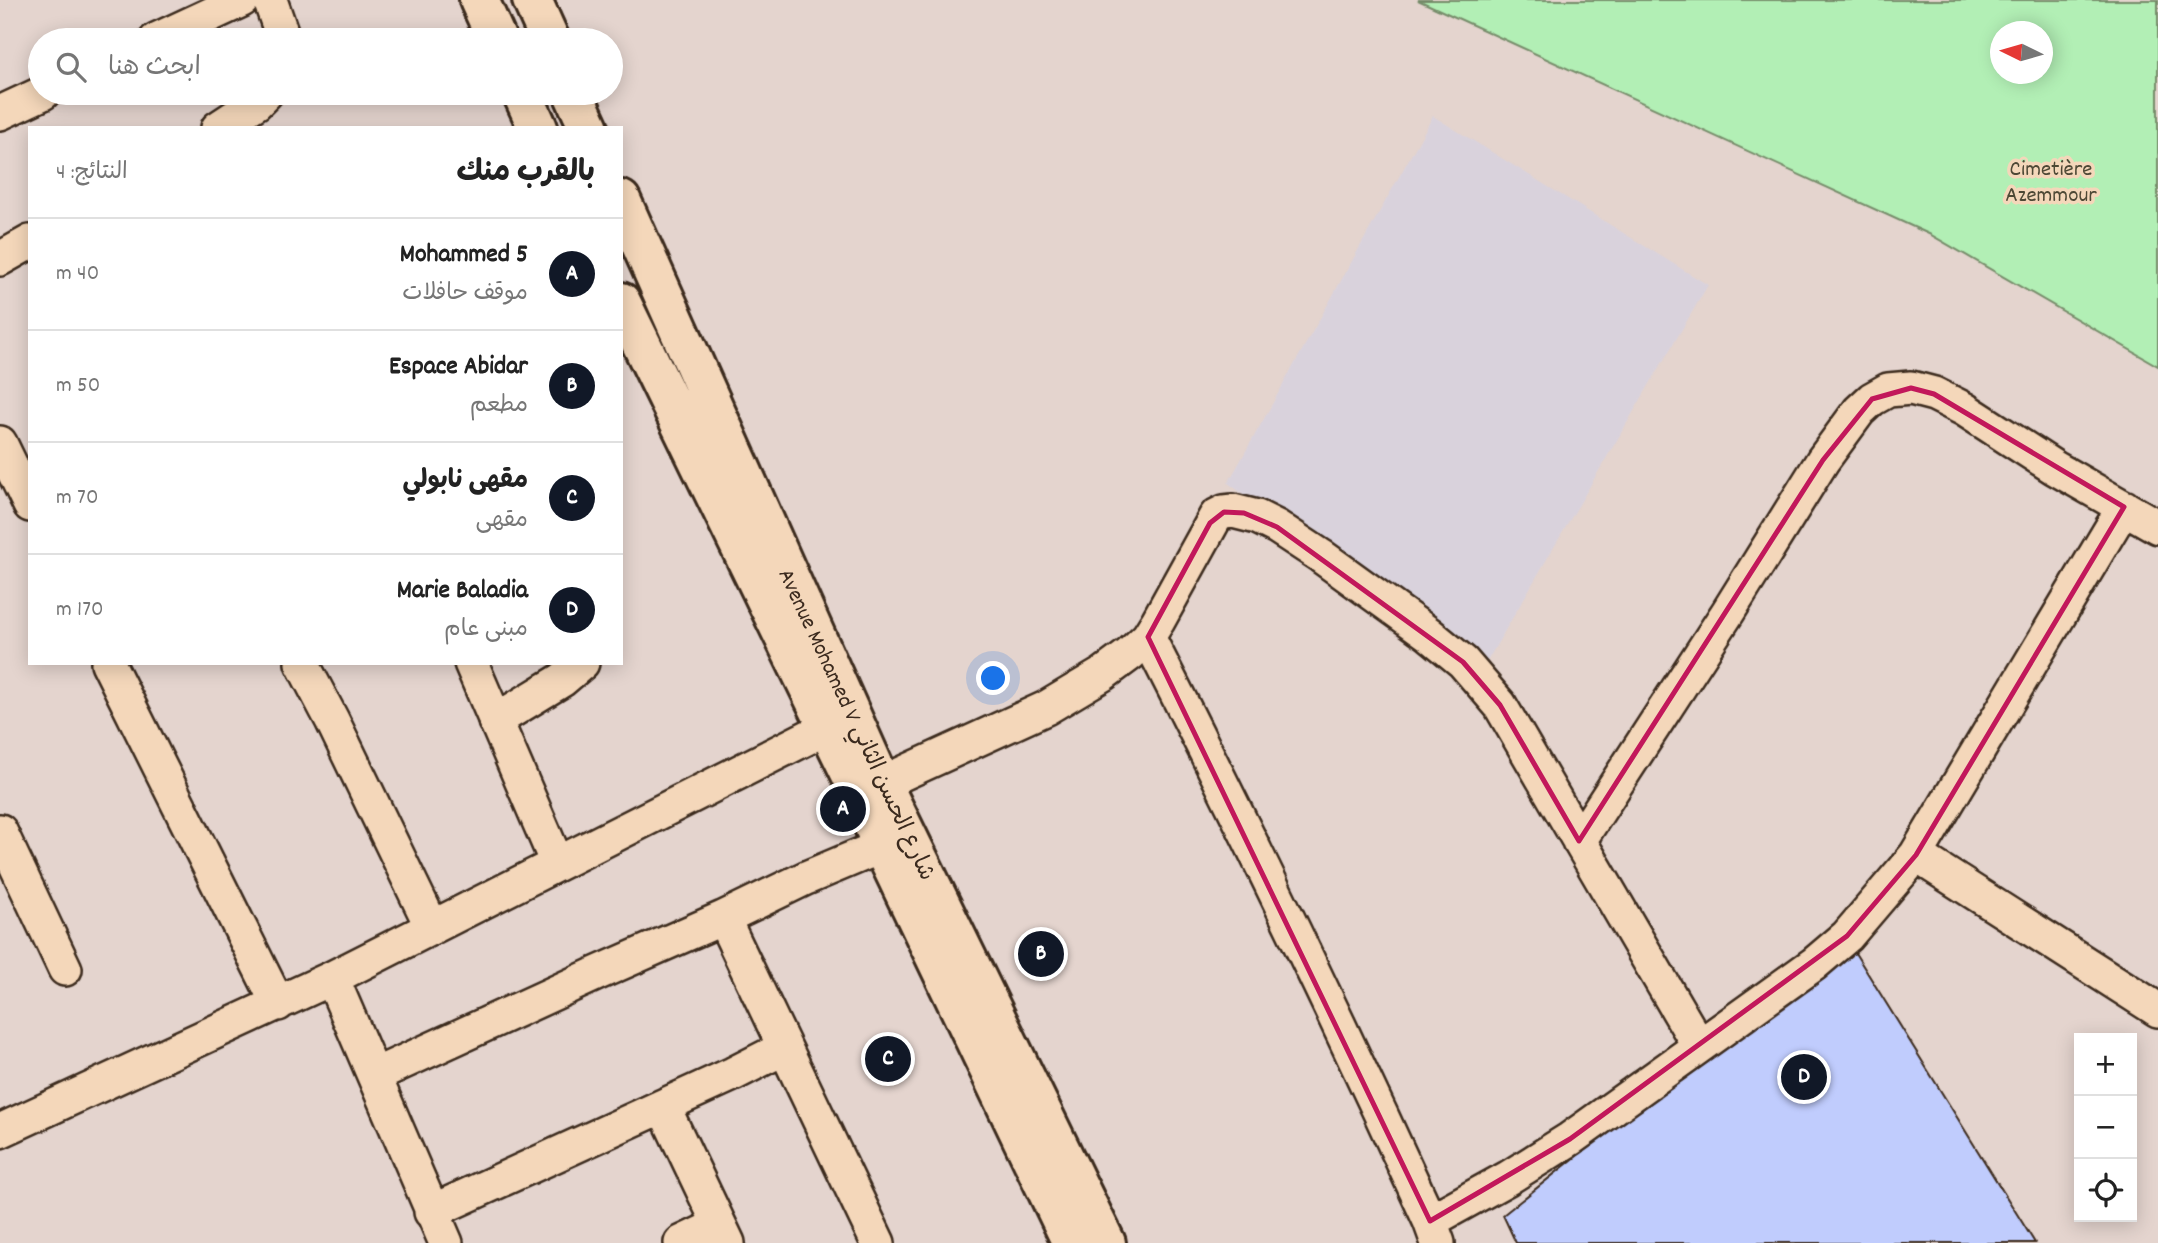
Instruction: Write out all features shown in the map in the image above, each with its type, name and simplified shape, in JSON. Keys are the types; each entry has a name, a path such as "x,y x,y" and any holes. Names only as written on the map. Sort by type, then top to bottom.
{"main road":[{"path":"479,0 492,28"},
{"path":"527,105 537,126"},
{"path":"578,105 588,126"},
{"name":"Avenue Mohamed V شارع الحسن الثاني","path":"623,205 840,722"},
{"name":"Avenue Mohamed V شارع الحسن الثاني","path":"623,306 840,722 871,788 1106,1243"},
{"name":"Avenue Mohamed V شارع الحسن الثاني","path":"871,788 882,846 1072,1243"}],"street":[{"path":"182,28 242,0"},
{"path":"270,0 280,28"},
{"path":"0,113 28,100"},
{"path":"221,126 253,105"},
{"path":"0,259 28,243"},
{"path":"1579,841 1823,460 1859,411 1888,390 1911,388 1934,394 1964,409 2055,468 2158,527"},
{"path":"10,456 28,500"},
{"path":"1148,637 1265,869 1434,1232 1508,1178 1570,1139 1814,964 1847,936 1916,855 2124,508"},
{"path":"871,788 1046,708 1103,674 1148,637 1216,516 1233,511 1257,517 1277,527 1330,563 1429,634 1463,662 1500,705 1699,1046"},
{"path":"109,665 278,1004"},
{"path":"303,665 432,927"},
{"path":"472,665 557,863"},
{"path":"495,721 562,680 580,665"},
{"path":"0,1131 332,978 840,722"},
{"path":"0,831 65,969"},
{"path":"375,1075 806,878 882,846"},
{"path":"1916,855 2158,1010"},
{"path":"723,918 878,1243"},
{"path":"332,978 446,1243"},
{"path":"431,1212 784,1048"},
{"path":"663,1106 723,1234 681,1243"}],"highlighted area":[{"path":"1911,388 1934,394 2124,507 1916,855 1847,936 1570,1139 1430,1221 1148,637 1210,523 1224,512 1244,513 1277,527 1463,662 1500,705 1579,841 1823,460 1872,399"}],"shaded area":[{"path":"1433,116 1708,285 1483,668 1228,483"}],"green space":[{"name":"Cimetière Azemmour","path":"1418,0 2158,0 2158,366 1931,235"}],"building":[{"path":"1847,940 2035,1243 1516,1243 1503,1215"}],"place":[{"name":"Mohammed 5","path":"843,809"},
{"name":"Espace Abidar","path":"1041,954"},
{"name":"مقهى نابولي","path":"888,1059"},
{"name":"Marie Baladia","path":"1804,1077"}]}
